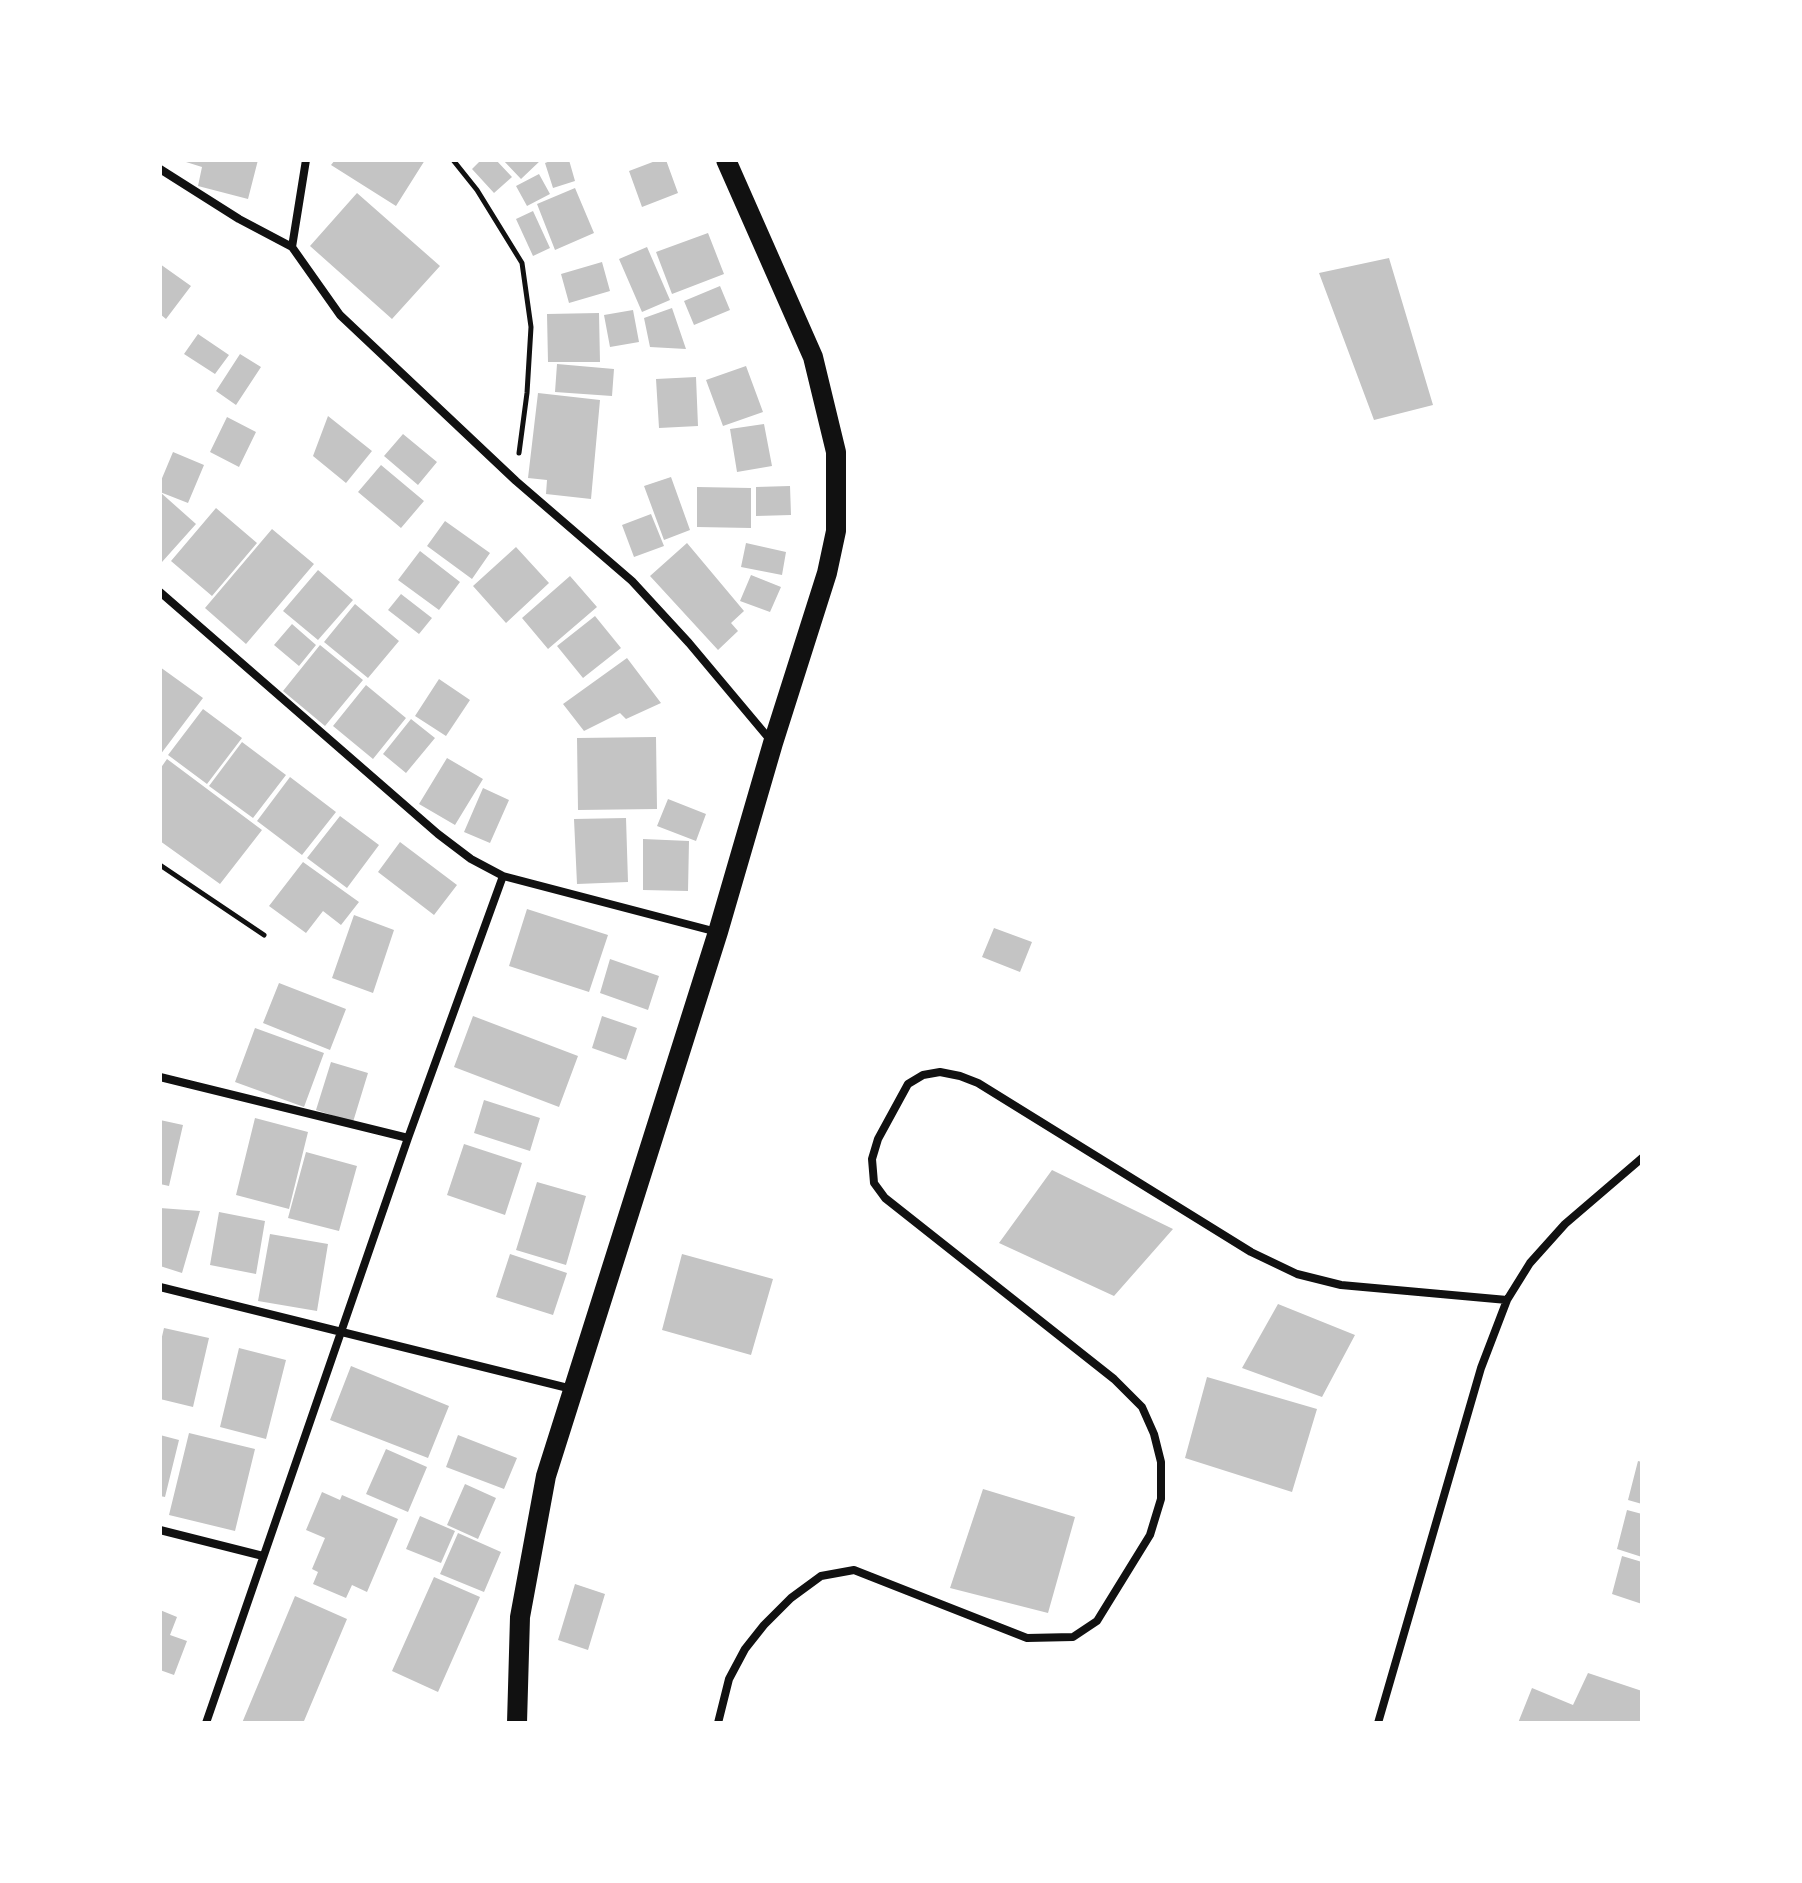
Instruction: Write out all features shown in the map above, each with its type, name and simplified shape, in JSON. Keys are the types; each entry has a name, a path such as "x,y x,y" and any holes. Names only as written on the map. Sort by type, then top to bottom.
{"main road":[{"path":"517,1723 520,1617 546,1476 718,932 827,573 836,531 836,452 813,357 726,160"}],"street":[{"path":"292,247 306,160"},
{"path":"160,169 239,219 292,247 340,315 516,481 632,581 773,743"},
{"path":"160,592 438,834 471,859 503,876 718,932"},
{"path":"206,1723 408,1138 503,876"},
{"path":"718,1723 729,1679 745,1649 791,1598 821,1576 854,1570 1027,1638 1073,1637 1097,1621 1150,1535 1161,1499 1161,1462 1154,1434 1142,1407 1114,1379 885,1198 874,1183 872,1159 878,1139 908,1084 923,1075 940,1072 978,1083 1251,1252 1297,1274 1341,1285 1507,1300"},
{"path":"160,1077 408,1138"},
{"path":"1378,1723 1481,1368 1507,1300 1530,1263 1565,1224 1642,1158"},
{"path":"160,1287 572,1389"},
{"path":"160,1530 263,1556"}],"path":[{"path":"453,160 477,190 522,263 531,327 527,393 516,481"},
{"path":"160,865 264,935"}],"building":[{"path":"187,160 258,160 248,199 198,186 202,167"},
{"path":"335,160 425,160 396,206 331,165"},
{"path":"481,160 496,160 512,177 494,193 472,169"},
{"path":"503,160 541,160 521,179"},
{"path":"569,160 575,181 553,188 545,163"},
{"path":"666,160 678,193 642,207 629,171"},
{"path":"539,174 550,194 527,206 516,186"},
{"path":"575,188 594,233 555,250 537,204"},
{"path":"357,193 440,266 392,319 310,246"},
{"path":"533,211 550,248 533,256 516,219"},
{"path":"708,233 724,274 672,294 656,252"},
{"path":"647,247 670,300 642,312 619,259"},
{"path":"1389,258 1433,405 1374,420 1319,273"},
{"path":"602,262 610,291 569,303 561,274"},
{"path":"160,264 191,286 166,319 160,314"},
{"path":"720,286 730,310 694,325 684,301"},
{"path":"672,308 686,349 650,347 644,318"},
{"path":"633,310 639,342 610,347 604,315"},
{"path":"599,313 600,362 548,362 547,314"},
{"path":"198,334 229,355 215,374 184,354"},
{"path":"240,354 261,367 236,405 216,391"},
{"path":"557,364 614,369 612,396 555,392"},
{"path":"746,366 763,412 723,426 706,380"},
{"path":"696,377 698,426 659,428 656,379"},
{"path":"538,393 600,400 591,499 546,494 547,480 528,478"},
{"path":"328,416 372,451 346,483 313,456"},
{"path":"227,417 256,432 239,467 210,452"},
{"path":"764,424 772,466 737,472 730,429"},
{"path":"403,434 437,462 418,485 384,456"},
{"path":"173,452 204,465 188,503 160,492 160,483"},
{"path":"381,465 424,501 401,528 358,492"},
{"path":"671,477 690,530 664,540 644,486"},
{"path":"790,486 791,515 756,516 756,487"},
{"path":"697,487 751,488 751,528 697,527"},
{"path":"160,492 196,524 162,562 160,560"},
{"path":"216,508 257,543 212,596 171,561"},
{"path":"651,514 664,546 634,557 622,525"},
{"path":"445,521 490,553 472,579 427,546"},
{"path":"272,529 314,564 246,644 205,608"},
{"path":"687,543 744,611 731,623 738,631 718,650 650,576"},
{"path":"746,543 786,552 782,575 741,567"},
{"path":"516,547 549,583 506,623 473,586"},
{"path":"420,551 460,582 439,610 398,580"},
{"path":"318,570 353,600 318,640 283,611"},
{"path":"751,575 781,587 770,612 740,601"},
{"path":"570,576 597,607 548,649 522,618"},
{"path":"401,594 432,618 419,634 388,610"},
{"path":"355,604 399,641 368,678 324,642"},
{"path":"595,616 621,648 583,678 557,646"},
{"path":"292,624 316,645 299,666 274,645"},
{"path":"320,645 363,680 325,726 283,691"},
{"path":"627,658 661,703 626,719 620,713 584,731 563,704"},
{"path":"160,667 203,698 160,755"},
{"path":"439,679 470,700 446,736 415,716"},
{"path":"366,685 406,718 373,759 333,726"},
{"path":"203,709 242,738 207,784 168,755"},
{"path":"411,719 435,738 406,773 383,754"},
{"path":"656,737 657,809 578,810 577,738"},
{"path":"242,742 286,775 253,818 209,786"},
{"path":"447,758 483,779 455,825 419,804"},
{"path":"167,759 262,830 220,884 160,841 160,769"},
{"path":"290,777 336,812 302,855 257,821"},
{"path":"483,788 509,800 490,843 464,832"},
{"path":"668,799 706,814 696,841 657,826"},
{"path":"340,816 379,845 347,888 307,858"},
{"path":"626,818 628,882 577,884 574,819"},
{"path":"643,839 689,841 688,891 643,890"},
{"path":"400,842 457,885 434,915 378,872"},
{"path":"303,862 359,902 341,925 323,911 306,933 269,906"},
{"path":"527,909 608,935 589,992 509,966"},
{"path":"354,915 394,930 373,993 332,978"},
{"path":"994,928 1032,942 1020,972 982,957"},
{"path":"610,959 659,976 648,1010 600,993"},
{"path":"279,983 346,1009 330,1050 263,1023"},
{"path":"473,1016 578,1056 559,1107 454,1067"},
{"path":"602,1016 637,1028 626,1060 592,1048"},
{"path":"255,1028 324,1053 304,1107 235,1082"},
{"path":"331,1062 368,1073 353,1122 316,1110"},
{"path":"484,1100 540,1118 530,1151 474,1133"},
{"path":"255,1118 308,1132 289,1209 236,1195"},
{"path":"160,1120 183,1125 169,1186 160,1184"},
{"path":"464,1144 522,1163 505,1215 447,1195"},
{"path":"306,1152 357,1166 339,1231 288,1218"},
{"path":"1052,1170 1173,1229 1114,1296 999,1243"},
{"path":"537,1182 586,1196 566,1265 516,1250"},
{"path":"160,1208 200,1211 182,1273 160,1266"},
{"path":"219,1212 265,1221 256,1274 210,1265"},
{"path":"270,1234 328,1244 317,1311 258,1301"},
{"path":"510,1254 567,1273 553,1315 496,1297"},
{"path":"682,1254 773,1279 751,1355 662,1330"},
{"path":"1278,1304 1355,1335 1322,1397 1242,1368"},
{"path":"164,1328 209,1338 193,1407 160,1399 160,1345"},
{"path":"239,1348 286,1360 266,1439 220,1427"},
{"path":"351,1366 449,1406 428,1458 330,1420"},
{"path":"1207,1377 1317,1409 1292,1492 1185,1458"},
{"path":"189,1433 255,1449 235,1531 169,1515"},
{"path":"160,1435 179,1440 165,1497 160,1496"},
{"path":"458,1435 517,1458 504,1489 446,1467"},
{"path":"386,1449 427,1467 408,1512 366,1494"},
{"path":"1638,1461 1642,1462 1642,1504 1628,1500"},
{"path":"465,1484 496,1498 478,1539 447,1525"},
{"path":"983,1489 1075,1517 1048,1613 950,1588"},
{"path":"322,1492 340,1500 342,1495 398,1519 367,1592 352,1585 346,1598 313,1584 318,1572 312,1569 325,1538 306,1530"},
{"path":"1627,1510 1642,1514 1642,1557 1617,1549"},
{"path":"420,1516 455,1531 441,1563 406,1549"},
{"path":"458,1533 501,1552 484,1592 440,1574"},
{"path":"1622,1556 1642,1562 1642,1604 1612,1594"},
{"path":"434,1577 480,1597 438,1692 392,1671"},
{"path":"575,1584 605,1594 588,1650 558,1640"},
{"path":"295,1596 347,1619 304,1721 310,1723 242,1723"},
{"path":"160,1610 177,1617 170,1635 187,1641 174,1675 160,1670"},
{"path":"1588,1673 1642,1691 1642,1723 1518,1723 1532,1688 1573,1705"}]}
